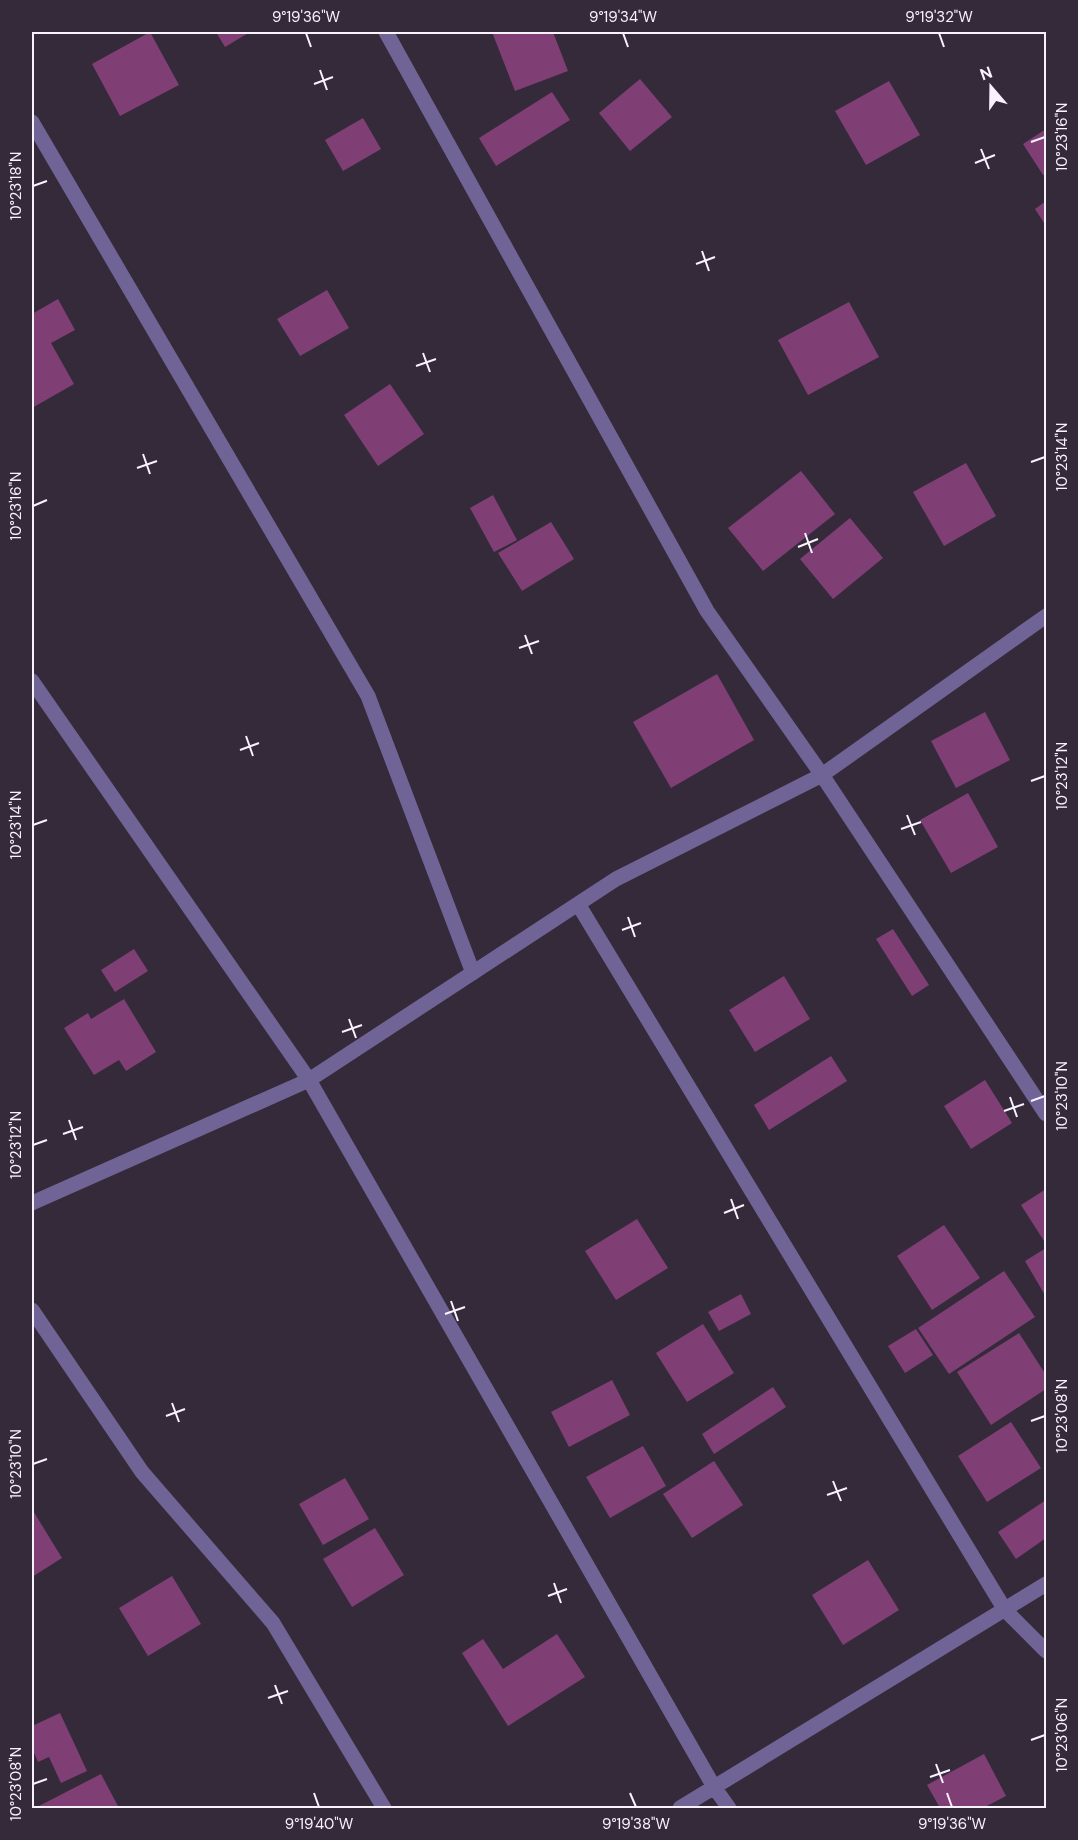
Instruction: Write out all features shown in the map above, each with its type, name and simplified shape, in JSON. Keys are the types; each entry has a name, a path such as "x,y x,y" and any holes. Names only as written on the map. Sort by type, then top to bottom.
{"street":[{"path":"386,32 707,611 822,775 1047,1114"},
{"path":"32,122 368,696 473,973"},
{"path":"32,1203 309,1080 616,879 822,775 1047,616"},
{"path":"32,681 309,1080 714,1787 729,1809"},
{"path":"578,904 1005,1610 1047,1651"},
{"path":"32,1310 142,1472 273,1623 384,1809"},
{"path":"680,1809 1047,1584"}],"building":[{"path":"150,32 179,85 120,116 92,64"},
{"path":"216,32 250,32 225,47"},
{"path":"492,32 553,32 568,71 515,91"},
{"path":"640,79 672,117 630,151 599,113"},
{"path":"889,81 920,135 866,165 835,111"},
{"path":"552,92 570,120 496,166 479,138"},
{"path":"363,118 381,149 343,171 325,140"},
{"path":"1046,129 1046,173 1043,175 1023,144"},
{"path":"1046,201 1046,226 1035,209"},
{"path":"327,290 349,328 300,356 277,319"},
{"path":"58,299 75,330 51,343 74,384 32,408 32,314"},
{"path":"849,302 879,357 808,395 778,340"},
{"path":"390,384 424,434 378,466 344,415"},
{"path":"966,463 996,516 944,546 913,492"},
{"path":"801,471 835,514 763,571 728,528"},
{"path":"493,495 517,540 494,552 470,508"},
{"path":"850,518 883,558 833,599 800,559"},
{"path":"551,522 574,559 522,591 498,553"},
{"path":"717,674 754,740 671,788 633,722"},
{"path":"985,712 1010,760 956,788 931,741"},
{"path":"968,793 998,847 951,873 920,820"},
{"path":"893,929 929,985 912,996 876,939"},
{"path":"134,949 148,971 115,992 101,970"},
{"path":"784,976 810,1019 755,1052 729,1010"},
{"path":"124,999 156,1052 126,1071 119,1060 94,1075 64,1028 88,1013 91,1019"},
{"path":"831,1056 847,1081 769,1130 754,1105"},
{"path":"985,1080 1012,1123 971,1149 944,1106"},
{"path":"1046,1189 1046,1240 1044,1241 1021,1205"},
{"path":"637,1219 668,1268 616,1300 585,1251"},
{"path":"944,1225 980,1278 932,1310 897,1256"},
{"path":"1046,1248 1046,1297 1025,1261"},
{"path":"1004,1271 1035,1317 949,1374 918,1328"},
{"path":"741,1294 751,1314 719,1331 708,1312"},
{"path":"703,1324 734,1373 687,1402 656,1353"},
{"path":"916,1329 933,1355 905,1373 888,1346"},
{"path":"1019,1333 1046,1375 1046,1389 991,1425 957,1372"},
{"path":"612,1380 630,1415 569,1447 551,1412"},
{"path":"773,1387 786,1407 714,1454 702,1434"},
{"path":"1011,1422 1041,1468 987,1502 958,1456"},
{"path":"643,1446 666,1486 610,1518 586,1477"},
{"path":"714,1461 743,1505 692,1538 663,1494"},
{"path":"345,1478 369,1519 323,1545 299,1504"},
{"path":"1046,1500 1046,1538 1016,1559 998,1532"},
{"path":"32,1509 62,1558 32,1577"},
{"path":"375,1528 404,1575 352,1607 323,1559"},
{"path":"868,1560 899,1610 843,1645 812,1595"},
{"path":"172,1576 201,1624 148,1656 119,1608"},
{"path":"557,1634 585,1677 508,1726 462,1653 483,1639 503,1669"},
{"path":"60,1713 87,1771 61,1783 49,1757 38,1762 32,1748 32,1726"},
{"path":"984,1754 1006,1796 983,1808 940,1808 927,1785"},
{"path":"101,1774 119,1808 35,1808"}]}
